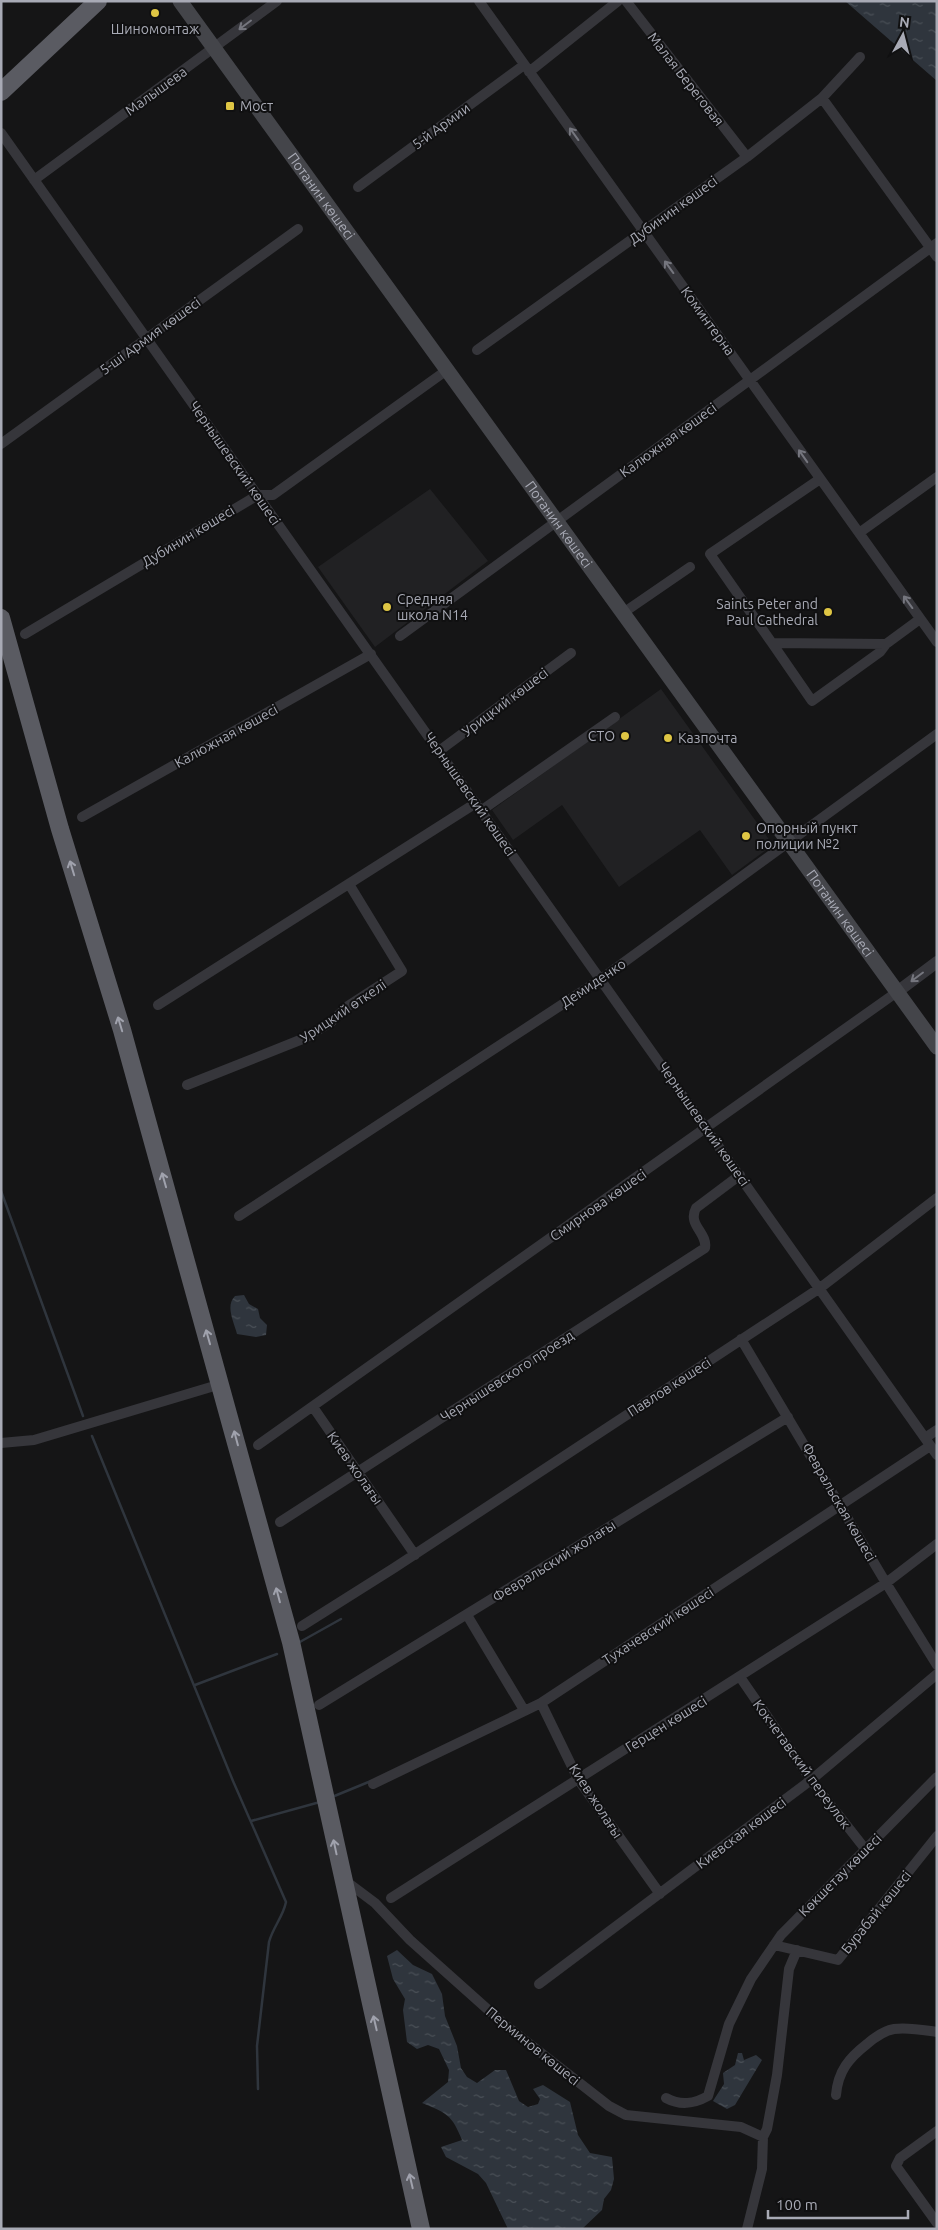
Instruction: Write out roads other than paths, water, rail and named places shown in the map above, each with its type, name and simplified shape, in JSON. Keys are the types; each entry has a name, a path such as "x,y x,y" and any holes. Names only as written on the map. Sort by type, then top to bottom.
{"highway":[{"path":"1,92 98,1"},
{"path":"1,618 60,829 122,1030 292,1646 322,1789 422,2229"}],"main road":[{"name":"Потанин көшесі","path":"180,1 937,1047"}],"street":[{"name":"Малышева","path":"34,180 277,1"},
{"name":"Коминтерна","path":"479,1 937,642"},
{"name":"5-й Армии","path":"358,187 527,68 618,1"},
{"name":"Малая Береговая","path":"626,1 747,157"},
{"name":"Дубинин көшесі","path":"477,350 747,157 822,98 860,58"},
{"path":"822,98 935,249"},
{"name":"Чернышевский көшесі","path":"1,133 931,1447"},
{"name":"5-ші Армия көшесі","path":"1,444 298,228"},
{"name":"Калюжная көшесі","path":"400,636 750,380 935,249"},
{"name":"Дубинин көшесі","path":"25,634 258,495 274,495 447,370"},
{"path":"859,533 937,476"},
{"path":"820,479 710,554 812,701 880,652 886,644 920,619"},
{"path":"623,613 690,567"},
{"path":"772,643 886,644"},
{"name":"Урицкий көшесі","path":"440,751 572,653"},
{"name":"Калюжная көшесі","path":"82,817 371,654"},
{"path":"158,1005 349,884 479,807 615,717"},
{"name":"Демиденко","path":"239,1216 601,979 937,734"},
{"name":"Урицкий өткелі","path":"187,1084 305,1038 330,1022 348,1006 402,972 349,884"},
{"name":"Смирнова көшесі","path":"258,1445 707,1128 898,992 937,962"},
{"name":"Чернышевского проезд","path":"280,1522 705,1248 706,1242 693,1217 696,1208 740,1175"},
{"name":"Павлов көшесі","path":"302,1626 415,1555 820,1288 937,1198"},
{"name":"Февральская көшесі","path":"741,1339 937,1665"},
{"path":"1,1443 34,1440 221,1384"},
{"name":"Киев жолағы","path":"313,1406 415,1555"},
{"name":"Февральский жолағы","path":"319,1705 788,1417"},
{"name":"Тухачевский көшесі","path":"373,1784 541,1703 931,1447 937,1430"},
{"name":"Герцен көшесі","path":"391,1898 886,1583 937,1544"},
{"path":"467,1615 524,1710"},
{"name":"Киевская көшесі","path":"539,1984 811,1780 937,1674"},
{"name":"Кокчетавский переулок","path":"740,1677 811,1780 866,1850"},
{"name":"Киев жолағы","path":"541,1703 578,1779 660,1894"},
{"name":"Көкшетау көшесі","path":"666,2098 688,2104 708,2096 729,2024 751,1979 774,1944 937,1777"},
{"name":"Бурабай көшесі","path":"774,1944 838,1960 937,1836"},
{"name":"Перминов көшесі","path":"342,1878 375,1902 410,1940 504,2024 609,2106 626,2115 741,2127 763,2137"},
{"path":"747,2229 762,2169 763,2137 767,2129 777,2075 789,1969 797,1950"},
{"path":"836,2095 837,2084 845,2063 880,2033 894,2029 937,2032"},
{"path":"937,2131 900,2158 897,2163 897,2169 937,2223"}],"water":[{"path":"845,1 937,1 937,81"},
{"path":"244,1295 249,1304 258,1309 260,1318 267,1325 266,1335 256,1337 237,1334 230,1309 235,1296"},
{"path":"397,1950 413,1965 432,1974 442,1994 445,2016 457,2046 461,2068 467,2077 477,2083 495,2070 506,2070 519,2101 528,2107 538,2104 540,2099 533,2089 543,2085 570,2102 578,2135 590,2153 612,2157 614,2179 611,2190 604,2199 602,2210 582,2229 508,2229 486,2183 478,2174 446,2157 441,2147 462,2140 455,2125 448,2116 422,2103 448,2082 449,2070 439,2049 428,2045 417,2049 407,2042 403,2010 405,1999 393,1979 387,1956"},
{"path":"738,2053 742,2053 744,2060 756,2055 762,2060 735,2105 727,2109 713,2101 724,2084 723,2073 735,2065"}],"waterway":[{"path":"1,1191 83,1416"},
{"path":"92,1436 233,1781 286,1902 269,1942 257,2046 258,2089"},
{"path":"298,1643 341,1619"},
{"path":"195,1685 277,1654"},
{"path":"332,1797 371,1781"},
{"path":"251,1821 320,1802"}],"place":[{"name":"Шиномонтаж","path":"155,13"},
{"name":"Мост","path":"230,106"},
{"name":"Средняя школа N14","path":"387,607"},
{"name":"Saints Peter and Paul Cathedral","path":"828,612"},
{"name":"СТО","path":"625,736"},
{"name":"Казпочта","path":"668,738"},
{"name":"Опорный пункт полиции №2","path":"746,836"}]}
